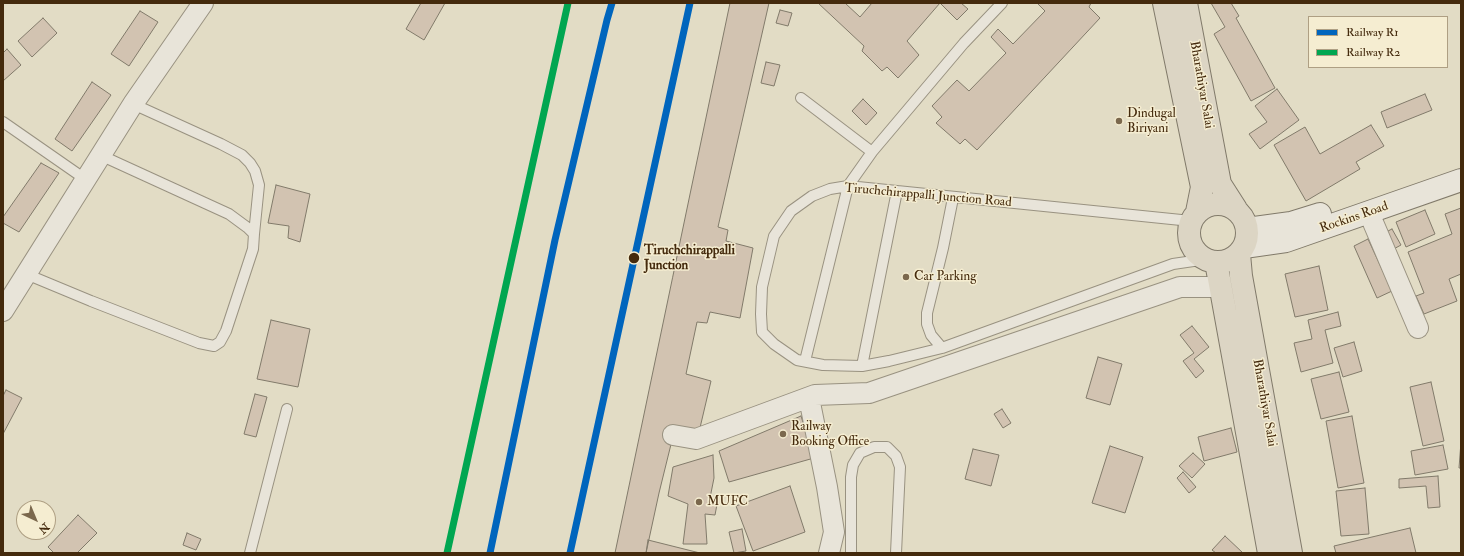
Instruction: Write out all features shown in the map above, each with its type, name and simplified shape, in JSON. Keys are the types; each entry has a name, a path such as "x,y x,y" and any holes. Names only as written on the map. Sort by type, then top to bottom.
{"main road":[{"name":"Bharathiyar Salai","path":"1164,3 1202,187 1194,217"},
{"name":"Bharathiyar Salai","path":"1186,3 1220,184 1236,209"},
{"name":"Rockins Road","path":"1243,243 1291,223 1393,192 1461,167"},
{"name":"Rockins Road","path":"1243,243 1286,241 1461,180"},
{"path":"1212,204 1228,205 1236,209 1245,222 1243,243 1228,260 1212,261 1200,256 1190,240 1189,230 1194,217 1204,208 1212,204"},
{"name":"Bharathiyar Salai","path":"1243,243 1241,276 1291,553"},
{"name":"Bharathiyar Salai","path":"1212,261 1221,287 1269,553"}],"street":[{"path":"3,311 133,104 203,3"},
{"path":"1369,212 1418,328"},
{"path":"673,435 696,439 816,395 869,393 1180,287 1221,287"},
{"path":"809,398 827,487 834,532 829,553"}],"lane":[{"path":"805,361 848,186 872,152 964,43 1002,3"},
{"path":"800,98 872,152"},
{"path":"26,274 90,301 199,343 214,346 220,342 226,331 253,249 259,185 255,171 242,155 133,104"},
{"path":"3,122 85,180"},
{"path":"100,155 229,214 254,234"},
{"name":"Tiruchchirappalli Junction Road","path":"1194,217 953,198 926,193 897,192 848,186 830,189 812,196 791,211 774,236 762,287 760,314 762,332 774,344 797,360 823,365 862,366 942,348 1173,264 1212,261"},
{"path":"862,366 897,192"},
{"path":"942,348 932,335 927,324 927,313 943,248 953,198"},
{"path":"250,553 287,409"},
{"path":"851,553 851,477 853,465 860,453 874,447 887,447 896,456 900,467 896,553"}],"building":[{"path":"421,3 445,3 424,40 406,29"},
{"path":"730,3 769,3 718,227 728,230 726,241 753,248 740,318 710,312 707,323 697,322 686,374 711,381 699,432 675,428 646,553 615,553"},
{"path":"818,3 845,3 860,17 872,3 940,3 907,41 919,55 898,78 887,67 882,71 862,51 864,46"},
{"path":"940,3 961,3 968,9 957,20"},
{"path":"1037,3 1091,3 1089,7 1100,18 977,150 965,139 960,144 936,123 942,117 932,106 957,80 969,91 1006,53 991,37 998,29 1013,44 1045,11"},
{"path":"1211,3 1231,3 1239,16 1236,18 1275,88 1251,101 1214,34 1225,27"},
{"path":"780,10 792,13 788,26 776,23"},
{"path":"140,11 158,22 129,66 111,54"},
{"path":"43,18 57,33 32,57 18,41"},
{"path":"7,49 21,65 3,81 3,53"},
{"path":"766,62 780,65 774,86 761,83"},
{"path":"92,82 111,95 72,151 55,139"},
{"path":"1277,89 1299,120 1260,149 1249,134 1267,122 1255,106"},
{"path":"1425,94 1432,110 1387,128 1381,112"},
{"path":"863,99 877,113 866,125 852,111"},
{"path":"1371,125 1384,146 1356,162 1360,169 1306,201 1274,145 1305,127 1320,154"},
{"path":"41,163 59,173 19,232 3,223 3,217"},
{"path":"276,185 310,194 300,242 288,238 289,226 268,223"},
{"path":"1461,208 1461,274 1449,279 1457,301 1424,314 1416,296 1424,293 1408,252 1452,234 1445,214"},
{"path":"1425,210 1435,234 1406,247 1396,222"},
{"path":"1392,229 1401,245 1390,251 1382,234"},
{"path":"1368,239 1392,291 1377,298 1354,246"},
{"path":"1319,266 1328,310 1295,317 1285,274"},
{"path":"1338,312 1341,326 1325,330 1333,363 1301,372 1294,343 1312,339 1308,320"},
{"path":"271,320 310,329 298,387 257,379"},
{"path":"1192,326 1209,347 1194,359 1204,371 1196,378 1183,361 1194,353 1180,335"},
{"path":"1354,342 1362,371 1343,377 1334,348"},
{"path":"1098,357 1122,364 1110,405 1086,398"},
{"path":"1339,372 1349,412 1321,419 1311,379"},
{"path":"1431,382 1444,441 1423,446 1410,387"},
{"path":"6,390 22,398 3,434 3,396"},
{"path":"255,394 267,397 256,437 244,434"},
{"path":"1002,409 1011,423 1003,428 994,414"},
{"name":"Railway Booking Office","path":"801,416 814,458 729,482 719,451"},
{"path":"1352,416 1364,483 1338,488 1326,421"},
{"path":"1231,428 1237,452 1204,461 1198,437"},
{"path":"1461,442 1461,468 1459,468"},
{"path":"1443,445 1448,469 1415,475 1411,451"},
{"path":"1110,446 1143,457 1125,513 1092,503"},
{"path":"973,449 999,455 991,486 965,479"},
{"path":"1193,453 1205,464 1192,478 1179,466"},
{"name":"MUFC","path":"713,455 714,478 710,498 718,499 715,515 705,514 707,544 683,544 688,504 668,496 673,467"},
{"path":"1183,472 1196,487 1189,493 1177,478"},
{"path":"1438,476 1440,507 1428,508 1426,486 1399,488 1399,479"},
{"path":"790,486 805,532 753,551 736,506"},
{"path":"1365,488 1369,534 1341,536 1336,491"},
{"path":"78,515 97,533 77,553 54,553 48,547"},
{"path":"1410,528 1416,553 1336,553 1334,546"},
{"path":"742,529 746,551 734,553 729,532"},
{"path":"187,533 201,539 196,550 183,545"},
{"path":"1225,536 1243,553 1216,553 1212,550"},
{"path":"648,540 700,553 646,553"}],"rail line":[{"name":"R2","path":"447,553 568,3"},
{"name":"R1","path":"490,553 555,240 612,3"},
{"name":"R1","path":"570,553 690,3"}],"place":[{"name":"Dindugal Biriyani","path":"1119,121"},
{"name":"Tiruchchirappalli Junction","path":"634,258"},
{"name":"Car Parking","path":"906,277"},
{"name":"Railway Booking Office","path":"783,434"},
{"name":"MUFC","path":"699,502"}]}
